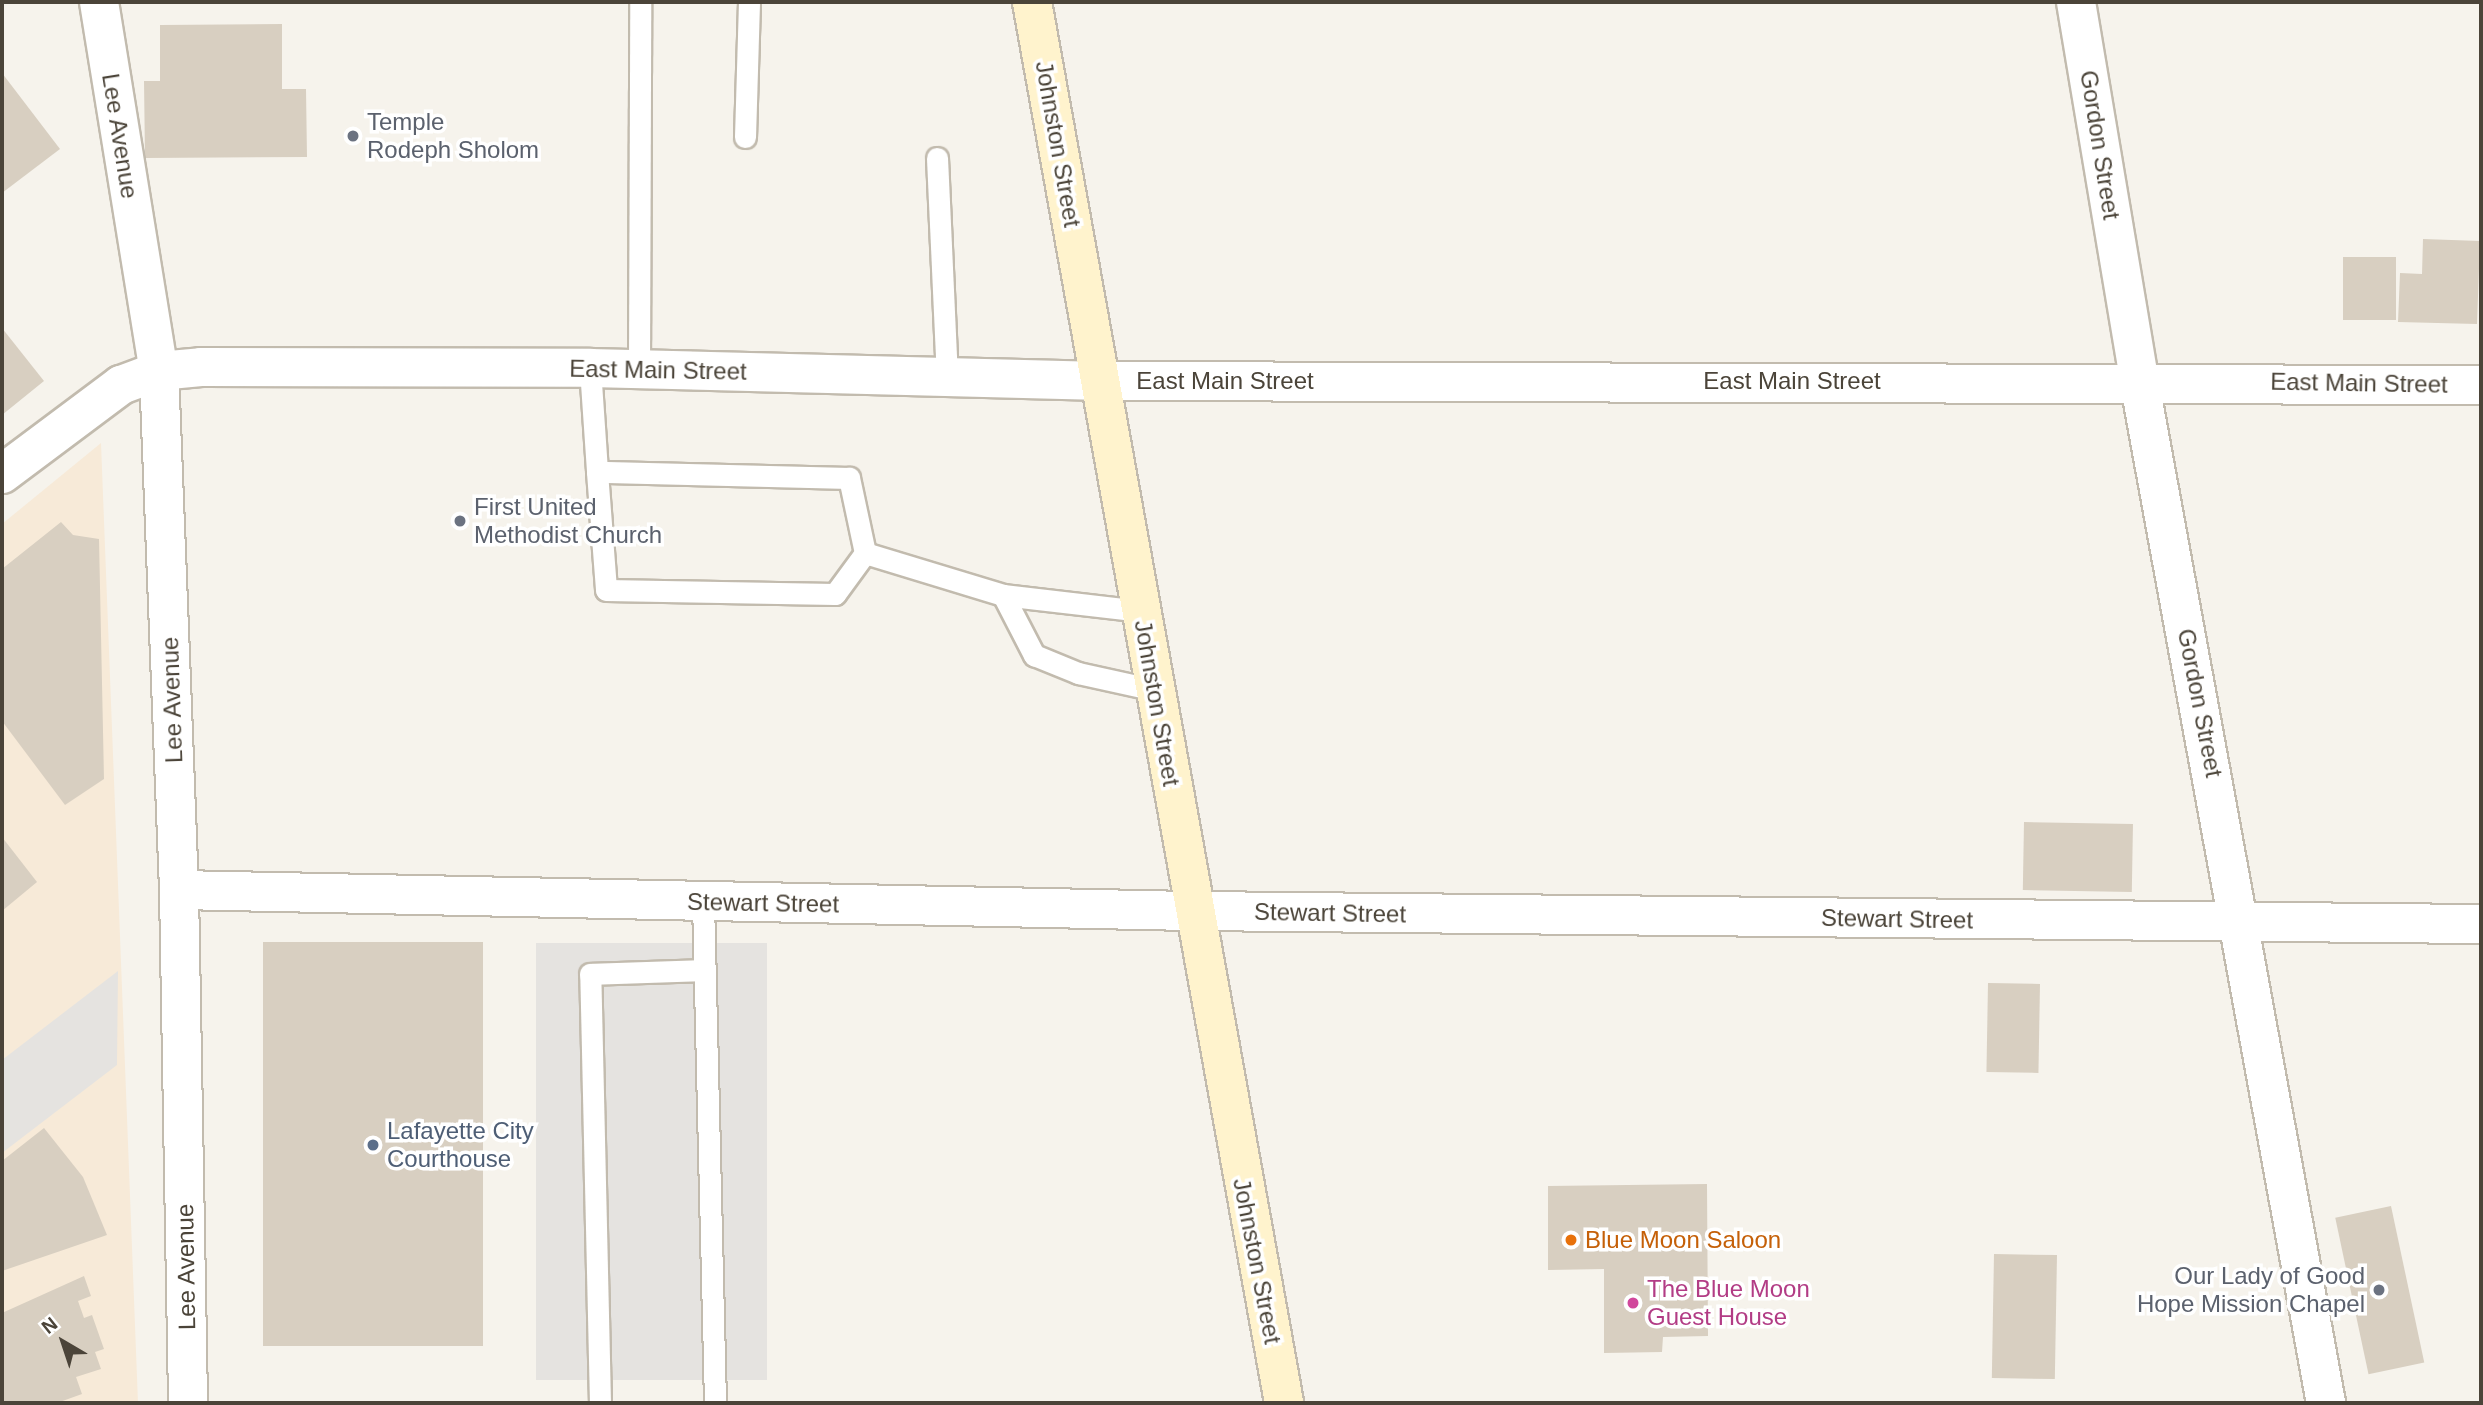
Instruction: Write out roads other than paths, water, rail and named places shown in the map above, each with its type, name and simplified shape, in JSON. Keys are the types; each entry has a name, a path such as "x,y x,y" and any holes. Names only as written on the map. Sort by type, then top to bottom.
{"main road":[{"name":"Johnston Street","path":"1032,2 1284,1403"}],"street":[{"name":"Lee Avenue","path":"99,2 159,371 179,890 188,1403"},
{"name":"Gordon Street","path":"2076,2 2138,380 2241,923 2326,1403"},
{"name":"East Main Street","path":"2,474 85,407 159,371 590,368 1101,381 2138,380 2481,384"},
{"name":"Stewart Street","path":"179,890 1194,911 2481,924"}],"lane":[{"path":"639,369 640,2"},
{"path":"745,137 750,2"},
{"path":"937,158 947,377"},
{"path":"590,368 597,472 606,590 835,594 865,554 849,478 597,472"},
{"path":"865,554 1003,595 1142,611"},
{"path":"1003,595 1034,655 1078,673 1155,690"},
{"path":"703,901 715,1403"},
{"path":"600,1403 590,974 703,970"}],"place":[{"name":"Temple Rodeph Sholom","path":"353,136"},
{"name":"First United Methodist Church","path":"460,521"},
{"name":"Lafayette City Courthouse","path":"373,1145"},
{"name":"Blue Moon Saloon","path":"1571,1240"},
{"name":"Our Lady of Good Hope Mission Chapel","path":"2379,1290"},
{"name":"The Blue Moon Guest House","path":"1633,1303"}]}
